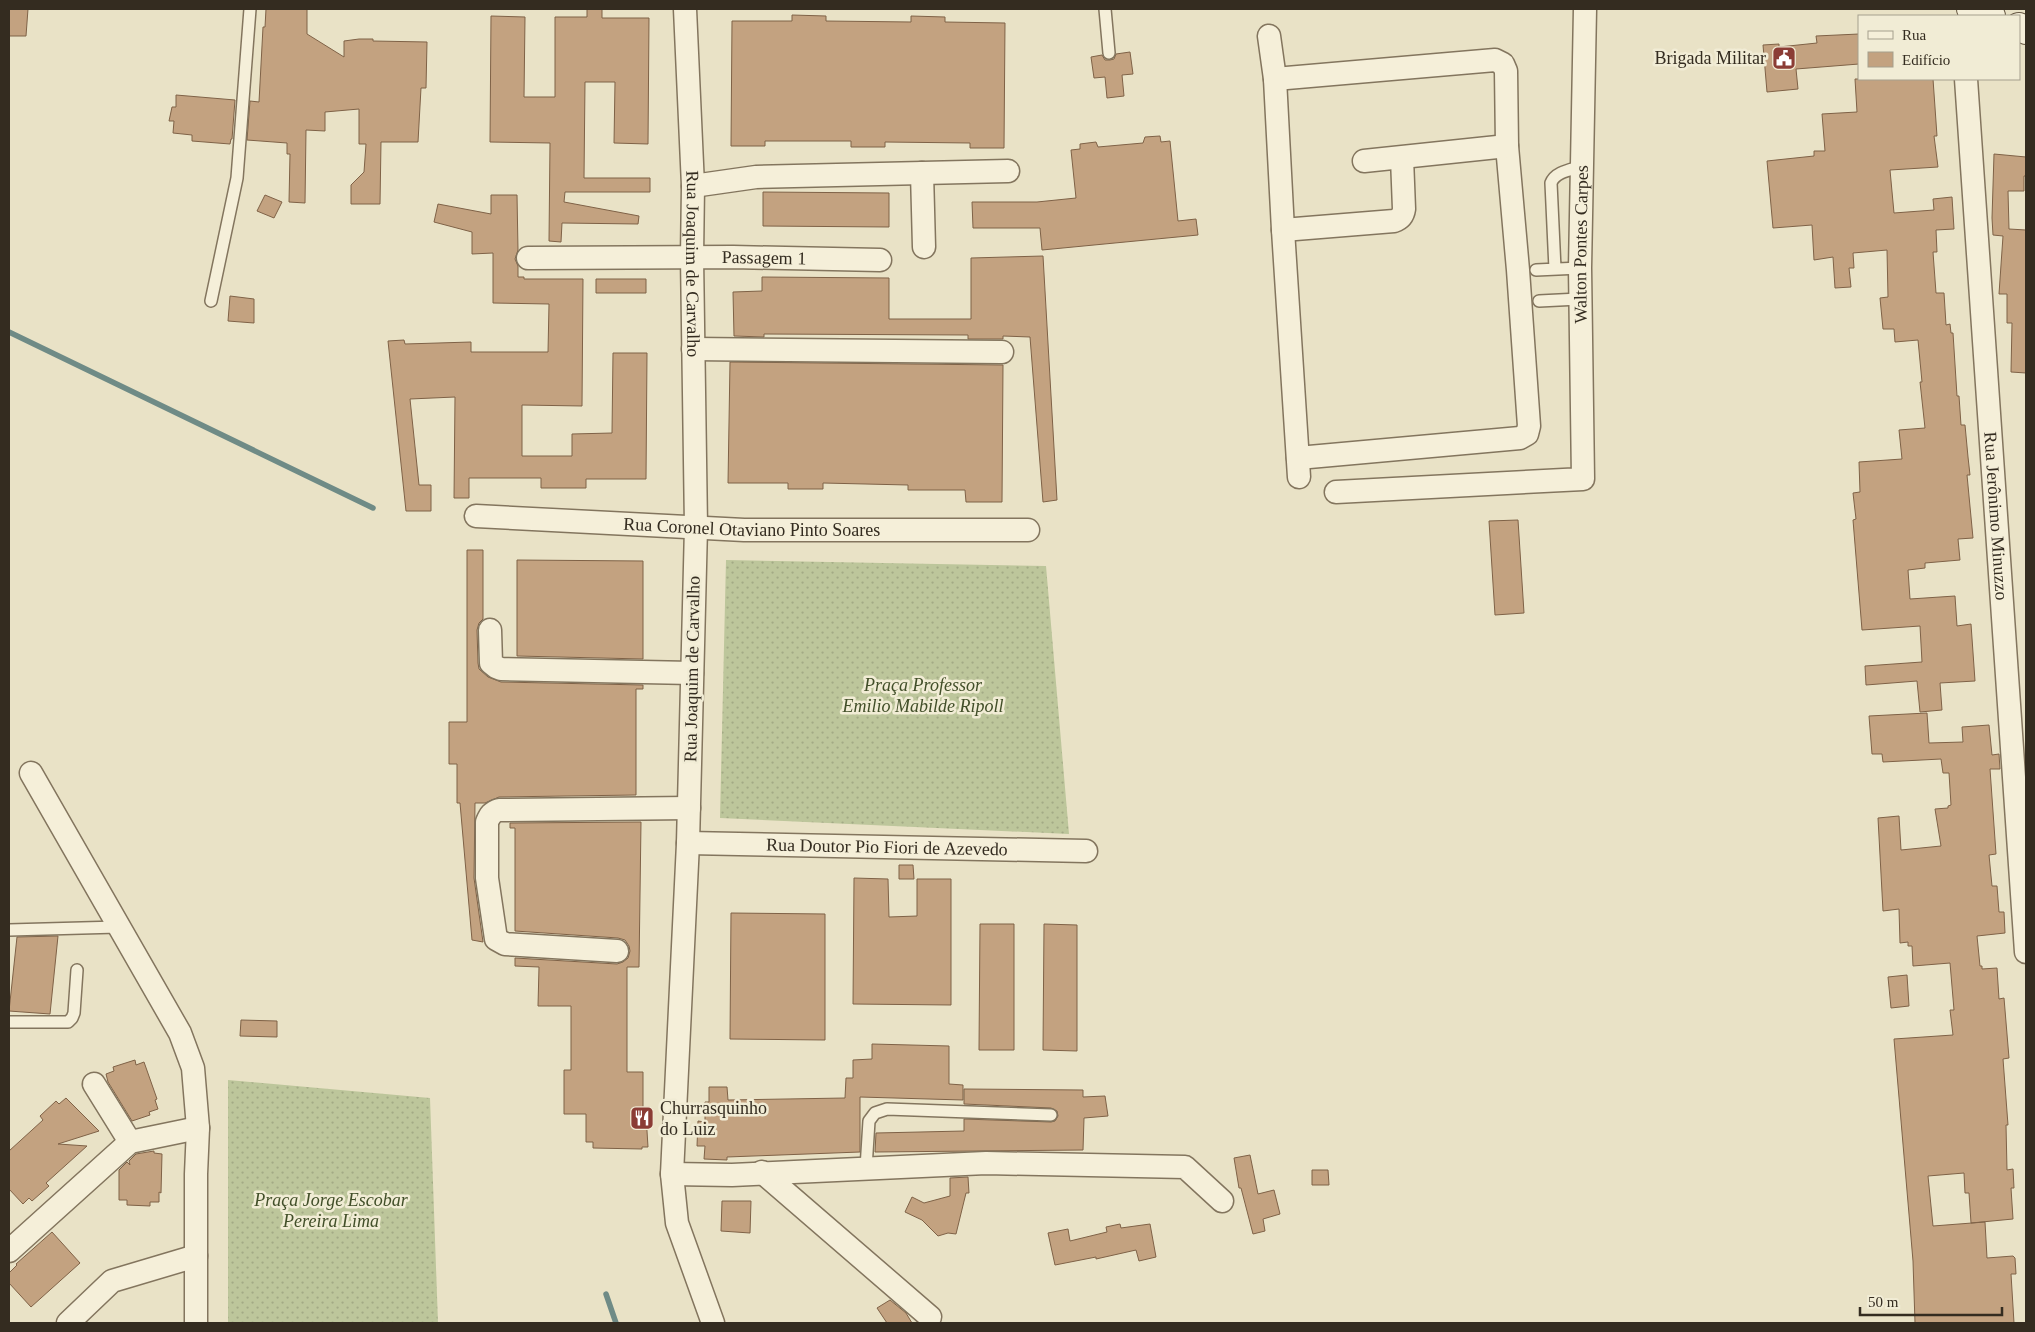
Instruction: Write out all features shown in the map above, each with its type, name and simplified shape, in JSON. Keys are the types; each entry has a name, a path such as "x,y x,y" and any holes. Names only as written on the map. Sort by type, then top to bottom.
{"main road":[{"path":"1971,9 1988,15"}],"street":[{"name":"Rua Joaquim de Carvalho","path":"685,9 693,186 692,257 696,527 688,842 672,1174 677,1223 713,1323"},
{"name":"Walton Pontes Carpes","path":"1336,492 1583,479 1579,299 1580,167 1585,9"},
{"path":"1269,36 1275,79 1299,468 1520,438 1527,434 1529,426 1530,301 1536,270 1507,146 1506,71 1503,64 1495,60 1275,79"},
{"name":"Rua Jerônimo Minuzzo","path":"1966,80 2026,952"},
{"path":"1364,161 1507,146"},
{"path":"1283,230 1394,221 1399,219 1403,215 1404,209 1402,158"},
{"path":"693,186 756,177 1008,171"},
{"path":"922,173 924,247"},
{"name":"Passagem 1","path":"528,258 692,257 880,260"},
{"path":"693,350 1002,352"},
{"name":"Rua Coronel Otaviano Pinto Soares","path":"476,516 744,530 1028,530"},
{"path":"490,630 491,663 501,669 692,673"},
{"path":"31,773 180,1033 193,1068 198,1128 196,1174 196,1323"},
{"path":"617,951 505,944 496,939 487,878 489,816 499,810 689,808"},
{"name":"Rua Doutor Pio Fiori de Azevedo","path":"688,842 1086,851"},
{"path":"94,1084 130,1142"},
{"path":"9,1251 130,1142 198,1128"},
{"path":"672,1174 732,1174 986,1163 1185,1167 1222,1201"},
{"path":"762,1172 930,1316"},
{"path":"68,1323 112,1281 196,1256"}],"lane":[{"path":"211,302 237,178 250,9"},
{"path":"1104,9 1109,53"},
{"path":"1580,167 1553,177 1536,270 1580,268"},
{"path":"1530,301 1579,299"},
{"path":"9,930 118,927"},
{"path":"9,1022 68,1022 74,1013 77,970"},
{"path":"866,1168 870,1121 875,1114 888,1109 1051,1115"}],"green space":[{"name":"Praça Professor Emilio Mabilde Ripoll","path":"726,560 1046,566 1069,834 720,818"},
{"name":"Praça Jorge Escobar Pereira Lima","path":"228,1080 430,1098 438,1323 228,1323"}],"building":[{"path":"9,9 28,9 26,36 9,36"},
{"path":"266,9 307,9 307,34 344,57 344,41 373,39 373,41 427,42 426,88 421,88 418,142 381,142 380,204 351,204 351,185 364,172 366,144 359,144 359,109 325,112 325,131 306,130 305,203 289,202 290,154 287,154 287,143 247,140 250,101 259,102 263,27 265,27"},
{"path":"587,9 602,9 602,18 649,18 648,144 614,143 615,82 585,82 584,178 650,178 650,192 565,192 564,202 639,216 638,224 562,223 561,242 549,241 550,143 490,142 491,16 525,17 524,97 555,97 555,17 587,17"},
{"path":"792,15 826,16 826,21 911,22 911,16 945,17 945,22 1005,23 1004,148 970,148 970,143 885,142 885,147 851,147 851,141 765,141 765,146 731,146 732,21 792,21"},
{"path":"1858,34 1858,64 1796,69 1798,89 1767,92 1763,45 1779,44 1779,47 1817,43 1816,36"},
{"path":"1130,52 1133,74 1122,75 1124,96 1107,98 1105,77 1094,78 1091,57 1102,55 1105,60 1110,60 1114,59 1116,54"},
{"path":"1855,79 1933,80 1937,136 1934,136 1938,167 1890,170 1894,213 1934,210 1933,199 1952,197 1954,229 1936,230 1937,252 1933,252 1936,293 1944,293 1946,325 1950,324 1951,333 1953,333 1957,396 1959,396 1961,425 1965,425 1970,475 1967,475 1973,538 1958,539 1960,560 1925,563 1925,568 1908,570 1910,599 1955,596 1957,626 1971,624 1975,681 1940,683 1942,710 1920,712 1917,681 1866,685 1865,666 1922,662 1920,626 1862,630 1853,520 1856,519 1853,493 1860,492 1859,462 1902,459 1899,430 1925,428 1918,340 1895,342 1894,329 1883,329 1880,298 1888,297 1887,250 1853,253 1854,268 1849,268 1851,287 1835,288 1833,257 1814,260 1812,225 1773,228 1767,161 1814,156 1814,151 1825,151 1822,114 1857,112"},
{"path":"176,95 235,100 230,144 192,141 192,135 173,133 174,121 169,121 172,107 176,107"},
{"path":"1160,136 1161,142 1170,141 1178,221 1196,219 1198,235 1042,250 1040,228 973,228 972,202 1037,202 1076,198 1071,150 1080,149 1080,144 1096,142 1098,147 1143,143 1145,137"},
{"path":"1994,154 2026,157 2024,191 2008,191 2009,229 2026,230 2026,373 2011,372 2012,323 2007,323 2007,294 1999,294 2003,236 1993,235"},
{"path":"763,192 889,193 889,227 763,226"},
{"path":"265,195 282,202 274,218 257,211"},
{"path":"491,195 517,195 518,250 515,259 518,266 518,277 524,277 524,279 583,279 582,406 522,405 522,456 572,456 572,434 612,433 613,353 647,353 646,479 586,479 586,488 541,488 541,478 469,478 469,498 454,498 455,397 410,399 419,485 431,485 431,511 406,511 388,341 404,340 405,344 471,342 471,352 548,352 549,304 493,303 493,253 472,254 472,232 434,222 438,204 491,214"},
{"path":"1043,256 1057,500 1043,502 1030,337 1003,336 1003,339 968,339 968,335 764,334 764,337 734,336 733,292 762,291 762,277 889,278 889,319 971,319 971,258"},
{"path":"596,279 646,279 646,293 596,293"},
{"path":"230,296 254,299 254,323 228,321"},
{"path":"730,362 1003,365 1002,502 966,502 965,490 908,490 908,485 823,483 823,489 788,489 788,483 728,483"},
{"path":"1518,520 1524,613 1495,615 1489,521"},
{"path":"467,550 483,550 483,619 479,623 477,630 478,663 479,669 488,677 501,682 643,685 643,689 636,689 636,795 499,797 485,803 475,803 474,878 483,942 472,940 460,803 457,803 457,764 449,764 449,722 467,722"},
{"path":"517,560 643,561 643,659 517,656"},
{"path":"1927,713 1929,743 1963,742 1962,727 1989,725 1992,755 1999,754 2000,769 1990,769 1996,854 1989,855 1992,886 1997,886 1999,912 2004,912 2005,933 1977,936 1980,966 1982,966 1982,969 1997,968 1999,999 2004,998 2009,1058 2003,1059 2008,1125 2006,1125 2007,1170 2013,1169 2014,1188 2011,1188 2013,1219 1971,1223 1969,1193 1965,1193 1964,1173 1928,1176 1933,1226 1985,1222 1987,1258 2013,1256 2015,1258 2016,1274 2011,1274 2014,1323 1915,1323 1913,1261 1894,1039 1953,1035 1950,1010 1954,1010 1950,963 1913,966 1912,946 1908,946 1908,942 1900,943 1899,909 1883,911 1878,818 1899,816 1901,850 1941,846 1935,809 1948,808 1951,805 1949,773 1943,773 1941,759 1883,762 1882,754 1872,754 1869,716"},
{"path":"641,822 639,967 627,967 627,1072 643,1072 643,1114 646,1115 648,1147 642,1147 642,1149 593,1148 593,1142 586,1142 586,1114 564,1114 564,1070 571,1070 571,1006 538,1006 539,967 515,966 515,958 617,964 628,958 629,946 625,940 618,938 515,931 515,828 510,828 510,823"},
{"path":"899,865 913,865 914,879 899,879"},
{"path":"854,878 888,879 889,917 917,916 917,879 951,879 951,1005 853,1004"},
{"path":"731,913 825,914 825,1040 730,1039"},
{"path":"980,924 1014,924 1014,1050 979,1050"},
{"path":"1044,924 1077,925 1077,1051 1043,1050"},
{"path":"58,936 50,1014 9,1011 17,937"},
{"path":"1907,975 1909,1006 1891,1008 1888,977"},
{"path":"241,1020 277,1021 277,1037 240,1036"},
{"path":"872,1044 949,1046 949,1084 963,1085 963,1100 860,1097 860,1152 727,1157 727,1160 704,1159 705,1146 697,1146 698,1121 705,1122 705,1102 709,1102 709,1087 727,1087 728,1100 845,1098 846,1078 853,1078 853,1060 872,1059"},
{"path":"135,1060 136,1065 144,1062 157,1099 155,1100 158,1109 149,1112 150,1115 132,1121 108,1082 106,1074 114,1071 113,1067"},
{"path":"964,1089 1083,1090 1083,1097 1105,1096 1108,1116 1084,1118 1083,1150 875,1152 876,1133 964,1131 964,1119 1051,1122 1055,1121 1058,1116 1057,1111 1051,1108 964,1104"},
{"path":"66,1098 99,1131 58,1144 87,1146 46,1183 49,1186 32,1201 29,1198 23,1204 9,1189 9,1151 43,1120 40,1116 56,1101 59,1104"},
{"path":"154,1151 154,1153 162,1154 159,1202 150,1202 150,1206 127,1205 127,1200 119,1200 119,1170 127,1162 130,1165 129,1161 136,1154"},
{"path":"1250,1155 1258,1194 1274,1190 1280,1214 1263,1219 1265,1231 1253,1234 1241,1188 1239,1188 1234,1158"},
{"path":"1312,1170 1328,1170 1329,1185 1312,1185"},
{"path":"968,1177 969,1193 966,1193 956,1234 948,1233 938,1236 922,1220 905,1212 912,1197 924,1203 950,1196 950,1178"},
{"path":"722,1201 751,1201 750,1233 721,1231"},
{"path":"1120,1224 1121,1228 1150,1224 1156,1257 1139,1261 1136,1250 1096,1259 1096,1257 1055,1265 1048,1233 1068,1229 1070,1241 1107,1232 1106,1227"},
{"path":"52,1232 80,1263 31,1307 9,1283 9,1273 16,1264"},
{"path":"890,1300 906,1313 912,1323 887,1323 877,1308"}],"waterway":[{"path":"9,332 373,508"},
{"path":"606,1294 616,1323"}],"place":[{"name":"Brigada Militar","path":"1784,58"},
{"name":"Churrasquinho do Luiz","path":"642,1118"}]}
